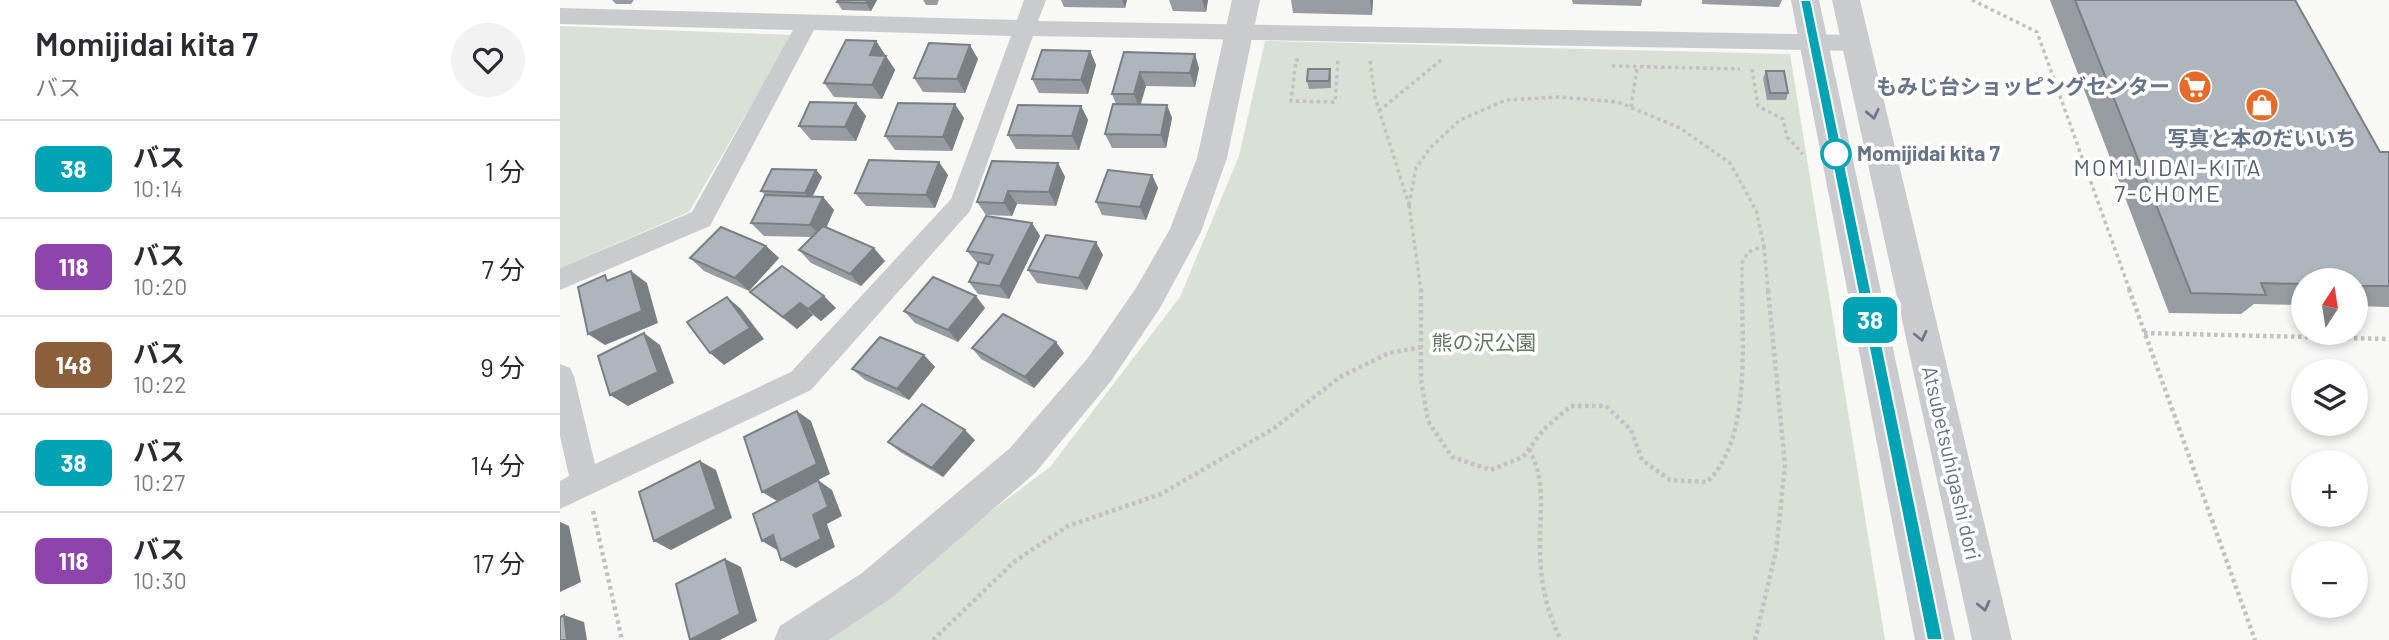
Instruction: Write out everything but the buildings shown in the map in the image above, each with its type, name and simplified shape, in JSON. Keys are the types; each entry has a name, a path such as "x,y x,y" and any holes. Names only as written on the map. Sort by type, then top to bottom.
{"street":[{"path":"560,495 801,381 961,204 1035,0"},
{"path":"794,640 876,586 1023,460 1099,370 1148,298 1185,232 1212,158 1246,0"},
{"path":"1805,0 1935,640"},
{"name":"Atsubetsuhigashi dori","path":"1846,0 1900,247 1992,640"},
{"path":"560,16 1025,30 1856,44"},
{"path":"560,279 701,219 807,24"},
{"path":"560,376 585,483"}],"path":[{"path":"1972,0 2037,32 2255,640"},
{"path":"1310,61 1296,60 1291,101 1335,102 1338,61"},
{"path":"1379,111 1441,60"},
{"path":"1370,61 1379,111 1409,205 1422,295 1420,380 1428,421 1452,457 1491,470 1523,457 1544,429 1572,406 1606,406 1630,430 1642,460 1670,480 1707,482 1724,465 1733,435 1740,379 1742,263 1748,252 1764,246"},
{"path":"1631,107 1637,68"},
{"path":"1752,69 1758,106 1783,119 1787,137 1806,158"},
{"path":"1409,205 1416,168 1431,147 1460,120 1506,100 1559,97 1618,102 1680,128 1730,163 1756,210 1764,246 1785,465 1776,551 1755,640"},
{"path":"2144,332 2389,339"},
{"path":"933,640 1015,561 1068,526 1161,494 1273,429 1340,377 1389,353 1422,347"},
{"path":"1529,449 1540,464 1540,560 1552,624 1561,640"},
{"path":"585,483 622,640"}],"green space":[{"path":"560,26 792,35 689,212 560,268"},
{"name":"熊の沢公園","path":"1265,41 1790,54 1885,640 819,640 1050,467 1180,297 1239,156"}],"bus line":[{"name":"38","path":"1805,0 1935,640"}],"place":[{"name":"もみじ台ショッピングセンター","path":"2195,87"},
{"name":"写真と本のだいいち","path":"2262,105"},
{"name":"Momijidai kita 7","path":"1836,154"}],"district":[{"name":"MOMIJIDAI-KITA 7-CHOME","path":"2168,181"}]}
